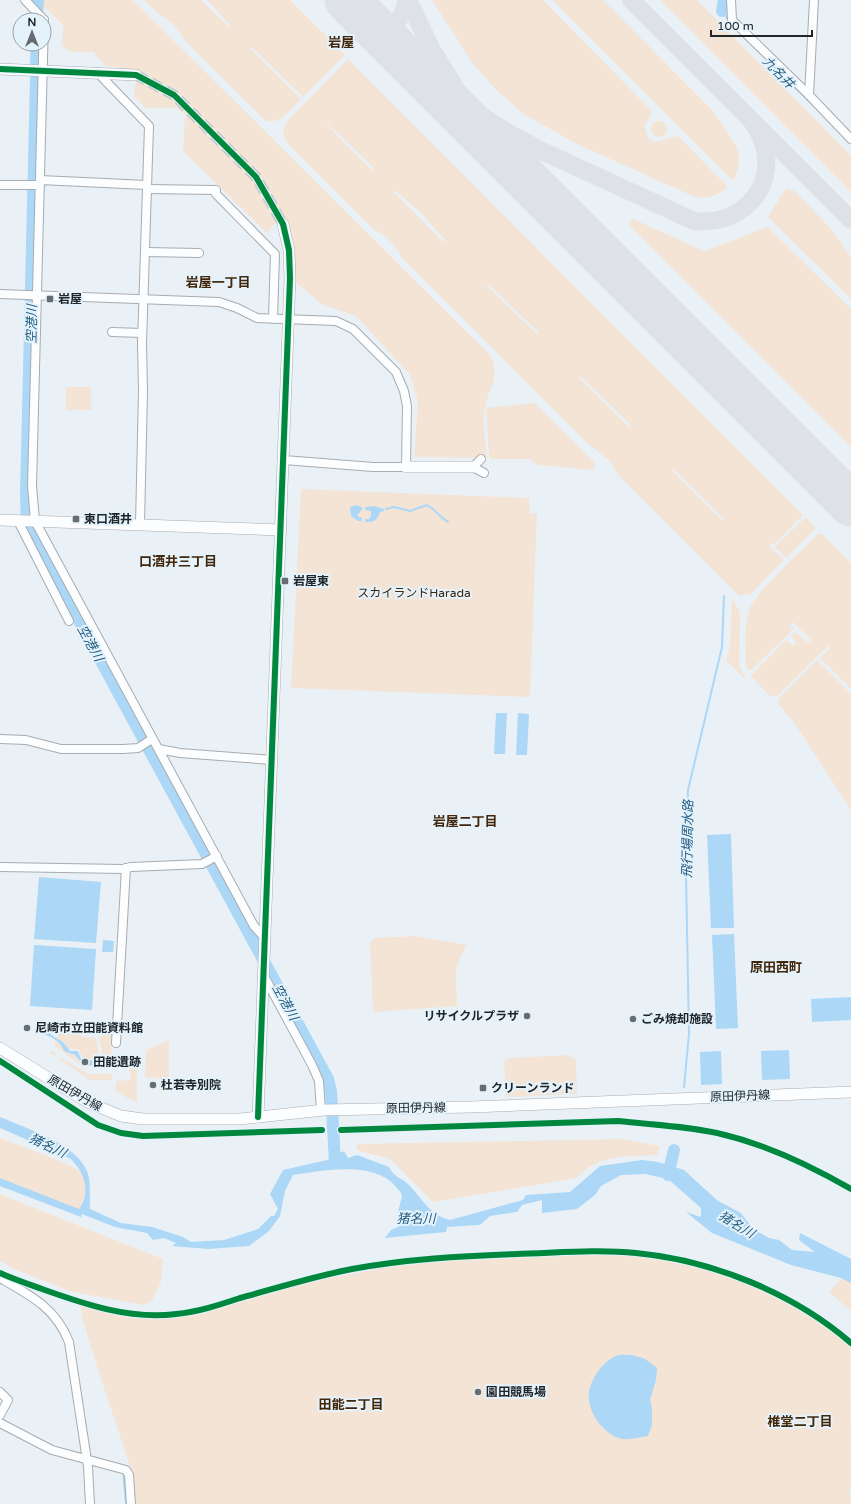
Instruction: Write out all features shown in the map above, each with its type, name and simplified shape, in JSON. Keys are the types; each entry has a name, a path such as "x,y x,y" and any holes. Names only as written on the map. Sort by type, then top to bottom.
{"street":[{"path":"731,0 732,20 809,95 851,139"},
{"path":"809,95 814,0"},
{"path":"28,3 36,12"},
{"path":"44,52 32,486 26,521 69,621"},
{"path":"0,69 97,72 136,75"},
{"path":"97,72 149,126 142,333 140,525"},
{"path":"0,185 26,185 39,183 147,187 216,192 275,254 273,319"},
{"path":"258,1117 289,319 289,250 283,224"},
{"path":"145,252 199,253"},
{"path":"0,294 219,302 237,308 257,318 336,321 342,323 353,329 396,372 406,401 406,467"},
{"path":"112,332 142,333"},
{"path":"284,460 373,467 406,467 477,463 484,473"},
{"path":"0,520 281,530"},
{"path":"26,521 151,739 159,750 254,926 265,941"},
{"path":"0,739 26,740 61,750 123,750 138,748 151,739"},
{"path":"159,750 180,754 272,760"},
{"path":"0,867 126,868 204,864 216,857"},
{"path":"116,1043 126,868"},
{"path":"264,976 312,1065 319,1081 322,1111"},
{"name":"原田伊丹線","path":"0,1048 87,1102 122,1116 143,1119 188,1120 258,1117 338,1110 477,1107 851,1092"},
{"path":"0,1278 36,1298 56,1318 64,1330 69,1342 87,1458 90,1504"},
{"path":"0,1392 8,1400 0,1415"},
{"path":"0,1423 48,1448 126,1470 129,1475 131,1504"}],"green space":[{"path":"37,0 133,0 491,356 495,371 484,414 484,433 487,458 414,457 418,402 410,375 356,316 323,305 295,282 294,247 287,221 273,225 267,233 183,151 185,115 177,108 146,108 134,97 137,70 106,66 93,52 71,52 62,45 63,25 52,14 52,12 49,12"},
{"path":"144,0 201,0 229,27 230,25 207,0 290,0 345,55 303,97 252,47 251,49 301,99 286,115 277,120 266,121 188,44 174,25"},
{"path":"432,0 543,0 651,110 651,116 645,126 648,137 651,141 655,142 678,136 728,187 713,196 704,198 695,197 579,145 525,115 496,90 471,61"},
{"path":"552,0 603,0 713,111 737,147 739,158 738,170 733,181"},
{"path":"660,0 697,0 851,156 851,192"},
{"path":"348,59 803,515 774,545 772,543 770,545 771,548 784,560 751,594 740,596 736,593 619,476 610,461 585,441 403,259 391,241 383,234 373,229 286,142 283,131 286,122","holes":["321,117 374,168 372,170 347,146","395,190 422,214 445,240 443,242 394,192","488,284 538,332 537,334 487,286","580,376 631,425 630,428 579,378","673,469 724,519 722,520 672,471"]},
{"path":"659,121 665,123 667,129 665,135 659,137 653,135 651,129 653,123"},
{"path":"787,189 795,191 833,231 851,258 851,299 768,217 782,194"},
{"path":"633,219 704,251 768,227 851,309 851,447 629,225"},
{"path":"66,387 91,387 91,410 66,410"},
{"path":"535,403 595,463 593,470 538,465 529,459 491,459 489,457 486,408"},
{"name":"スカイランドHarada","path":"301,489 529,498 530,514 537,513 530,697 291,688"},
{"path":"806,517 815,529 786,558 775,547"},
{"path":"818,534 822,534 851,563 851,689 820,658 830,648 828,646 778,695 771,697 751,676 753,673 786,640 793,646 796,643 791,635 794,633 798,634 808,643 811,640 793,622 790,625 794,629 751,670 748,670 746,665 745,638 749,610 769,583"},
{"path":"732,598 739,610 740,615 739,665 747,681 726,660 730,646"},
{"path":"817,660 851,694 851,810 793,721 778,704 779,698"},
{"path":"416,936 467,945 459,961 456,974 458,1006 373,1012 370,942 375,938"},
{"path":"72,1021 112,1025 111,1064 104,1062 99,1039 105,1031 101,1028 93,1035 81,1034 72,1027"},
{"path":"63,1028 67,1028 80,1035 94,1037 97,1041 99,1059 83,1059 79,1050 67,1048 64,1041 57,1039 58,1033"},
{"path":"169,1040 169,1091 166,1088 160,1094 159,1078 145,1077 146,1050"},
{"path":"55,1041 62,1045 64,1051 76,1056 86,1066 77,1062 55,1046"},
{"path":"51,1050 56,1053 55,1056 60,1059 62,1058 88,1074 112,1074 113,1080 90,1080 50,1053"},
{"path":"569,1055 576,1060 577,1094 506,1097 504,1061 510,1058"},
{"path":"136,1061 137,1103 115,1091 116,1081 131,1080 130,1069 115,1069 114,1067"},
{"path":"100,1063 101,1067 95,1068 86,1066 93,1066"},
{"path":"0,1138 57,1160 83,1174 86,1187 83,1202 79,1210 0,1178"},
{"path":"622,1139 660,1146 657,1155 604,1160 585,1170 577,1178 433,1202 390,1159 356,1150 357,1144"},
{"path":"0,1194 163,1259 161,1282 151,1302 143,1305 73,1292 14,1269 0,1261"},
{"name":"園田競馬場","path":"600,1254 646,1256 673,1260 701,1266 728,1275 780,1298 828,1329 850,1346 851,1489 849,1490 851,1504 134,1504 131,1469 98,1370 82,1317 81,1306 134,1317 173,1317 202,1313 305,1283 382,1268 447,1260"},
{"path":"841,1278 851,1283 851,1311 829,1292"}],"water":[{"path":"356,505 363,508 357,516 362,518 362,521 358,521 351,516 350,507"},
{"path":"374,506 384,509 384,511 380,512 375,520 365,522 365,519 369,519 371,516 371,511 365,510 366,507"},
{"path":"496,713 507,713 505,754 494,754"},
{"path":"518,713 529,714 527,755 516,755"},
{"path":"731,834 734,928 711,928 707,835"},
{"path":"39,877 101,882 96,943 34,939"},
{"path":"734,934 738,1028 716,1029 712,935"},
{"path":"103,940 114,941 113,952 102,952"},
{"path":"34,945 96,949 92,1010 30,1006"},
{"path":"851,997 851,1020 812,1022 811,999"},
{"path":"50,1022 51,1035 63,1042 70,1051 78,1051 81,1059 96,1061 107,1058 93,1066 83,1064 75,1055 64,1051 55,1039 41,1033 41,1023","holes":["42,1024 50,1024 49,1033 42,1031"]},
{"path":"789,1050 790,1079 762,1080 761,1051"},
{"path":"721,1051 722,1084 701,1085 700,1052"},
{"name":"猪名川","path":"0,1117 48,1137 71,1151 80,1160 86,1169 89,1178 90,1209 121,1223 152,1227 183,1237 191,1242 224,1240 258,1229 271,1216 274,1216 278,1209 270,1194 283,1170 327,1160 344,1151 348,1158 357,1155 389,1167 394,1174 410,1186 432,1211 443,1218 450,1220 523,1200 526,1195 570,1192 600,1166 642,1160 658,1162 684,1170 718,1201 741,1213 753,1229 769,1238 779,1240 792,1250 815,1252 799,1240 800,1233 851,1259 851,1283 841,1278 791,1265 712,1233 686,1212 701,1217 701,1208 668,1179 645,1174 621,1175 601,1186 595,1195 577,1209 542,1213 542,1200 522,1205 517,1212 490,1216 480,1225 447,1227 446,1232 385,1238 391,1230 400,1226 398,1211 402,1197 396,1187 375,1173 361,1170 347,1169 318,1171 293,1175 285,1191 280,1216 269,1231 249,1246 208,1249 172,1246 176,1243 164,1238 153,1240 147,1233 115,1227 82,1214 81,1217 0,1186 0,1178 79,1209 85,1196 85,1183 83,1176 76,1164 71,1159 0,1128"},
{"path":"618,1355 632,1355 645,1359 657,1368 656,1380 650,1400 652,1408 652,1425 648,1436 623,1439 609,1433 598,1422 590,1407 589,1392 598,1371 611,1358"}],"waterway":[{"name":"空港川","path":"37,12 38,0"},
{"name":"九名井","path":"722,11 724,0"},
{"name":"九名井","path":"722,11 729,21"},
{"name":"空港川","path":"36,62 37,52"},
{"name":"九名井","path":"766,59 813,105"},
{"name":"空港川","path":"36,79 26,495 27,525 328,1079 331,1091 335,1163"},
{"path":"386,509 394,507 410,511 427,505 448,522"},
{"name":"飛行場周水路","path":"684,1087 689,1034 686,876 688,790 722,647 724,596"},
{"name":"飛行場周水路","path":"668,1175 674,1150"},
{"path":"0,1418 8,1423"},
{"path":"62,1449 83,1454"},
{"path":"89,1456 121,1465"},
{"path":"123,1471 126,1504"}],"taxiway":[{"path":"377,30 389,27 398,21 403,12 406,0"},
{"path":"408,0 432,50 461,97"},
{"path":"631,0 851,220"},
{"path":"398,51 448,93 503,130 542,151 694,221 715,220 733,214 748,204 759,191 765,175 766,157 762,138 751,120"},
{"path":"476,118 527,180"}],"runway":[{"path":"347,0 851,504"}],"tunnel":[{"path":"136,75 174,95 256,177 283,224"}],"cycle path":[{"path":"0,69 136,75 174,95 256,177 283,224 289,250 290,278 258,1117"},
{"path":"0,1061 98,1125 121,1133 143,1136 322,1130"},
{"path":"341,1130 618,1121 685,1128 725,1135 758,1145 821,1172 851,1189"},
{"path":"0,1273 91,1305 124,1313 159,1315 200,1310 324,1275 393,1263 434,1258 591,1251 636,1253 693,1263 722,1271 750,1282 778,1294 804,1309 851,1343"}],"place":[{"name":"岩屋","path":"50,299"},
{"name":"東口酒井","path":"76,519"},
{"name":"岩屋東","path":"285,581"},
{"name":"リサイクルプラザ","path":"527,1016"},
{"name":"ごみ焼却施設","path":"633,1019"},
{"name":"尼崎市立田能資料館","path":"27,1028"},
{"name":"田能遺跡","path":"85,1062"},
{"name":"杜若寺別院","path":"153,1085"},
{"name":"クリーンランド","path":"483,1088"},
{"name":"園田競馬場","path":"478,1392"}],"district":[{"name":"岩屋","path":"341,42"},
{"name":"岩屋一丁目","path":"218,282"},
{"name":"口酒井三丁目","path":"178,561"},
{"name":"岩屋二丁目","path":"465,821"},
{"name":"原田西町","path":"776,967"},
{"name":"田能二丁目","path":"351,1404"},
{"name":"椎堂二丁目","path":"800,1421"}]}
